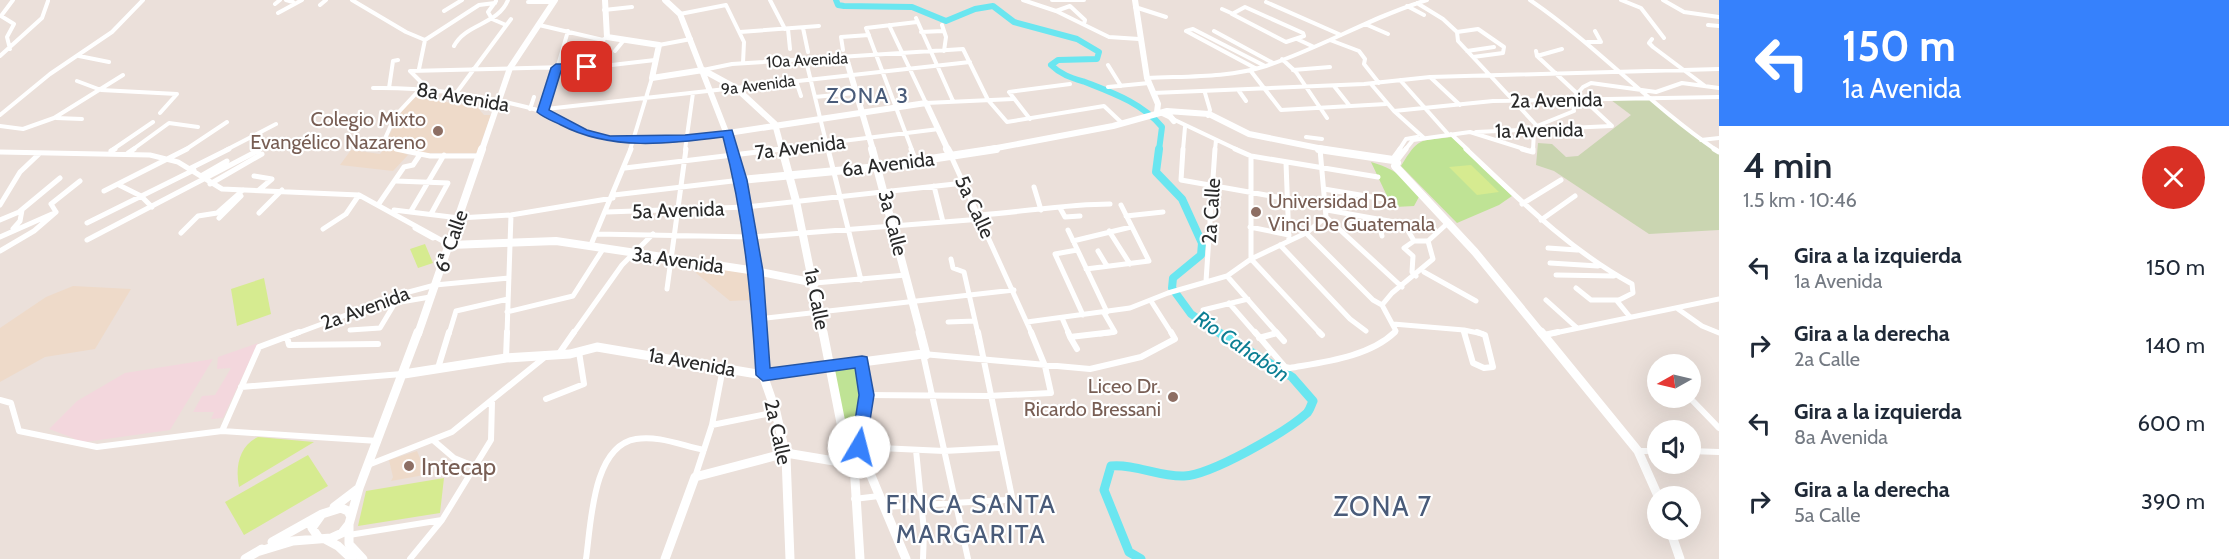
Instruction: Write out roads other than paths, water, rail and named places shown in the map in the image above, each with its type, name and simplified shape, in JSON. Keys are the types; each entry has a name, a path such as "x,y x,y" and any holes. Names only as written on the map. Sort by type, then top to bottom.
{"main road":[{"path":"604,0 605,39 624,39 659,45 652,78"},
{"name":"2a Calle","path":"665,0 680,14 691,39 728,133 741,180 756,271 763,375 776,412 786,453 790,559"},
{"name":"6ª Calle","path":"348,536 359,488 404,374 510,68 554,1"},
{"path":"1135,3 1139,39 1148,80 1158,106 1156,112"},
{"name":"3a Calle","path":"845,54 894,224 924,355"},
{"path":"703,70 723,78"},
{"name":"10a Avenida","path":"652,78 703,70"},
{"name":"1a Calle","path":"723,78 775,124 791,175 815,283 842,428 854,464 860,559"},
{"name":"8a Avenida","path":"728,133 820,117 926,103"},
{"name":"5a Calle","path":"926,103 951,156"},
{"path":"1156,112 1208,115 1259,137 1391,162 1449,222 1544,335 1638,451 1654,486"},
{"path":"1156,112 1208,115"},
{"name":"6a Avenida","path":"741,180 878,167 951,156 1124,124 1156,112"},
{"path":"1168,114 1174,121"},
{"name":"3a Avenida","path":"450,245 539,241 671,258 815,283"},
{"name":"1a Avenida","path":"404,374 506,358 557,356 597,347 622,349 763,375 924,355"},
{"path":"862,361 867,395 859,447 906,559"},
{"path":"665,559 695,477 786,453 846,463"},
{"path":"866,472 872,481"},
{"path":"245,559 332,508 359,488"},
{"path":"260,551 282,543 322,539 342,533 350,521 345,509 332,508"},
{"path":"321,514 312,528 322,539 338,546 352,559"},
{"path":"348,536 350,547 363,559"},
{"path":"1673,540 1680,559"}],"street":[{"path":"10,49 7,37 14,24 1,16 13,0"},
{"path":"0,115 25,98 51,73 119,28 143,0"},
{"path":"274,3 280,0"},
{"path":"286,0 293,2"},
{"path":"278,14 302,0"},
{"path":"320,5 326,0"},
{"path":"355,0 410,37 425,40"},
{"path":"444,11 462,0"},
{"path":"417,69 425,40 479,5 507,0 503,12 459,38 454,46"},
{"path":"719,0 744,42 743,63"},
{"path":"770,0 787,29 790,49"},
{"path":"1023,0 1056,11 1109,37 1139,39"},
{"path":"1052,0 1084,0"},
{"path":"1403,0 1443,19 1457,32 1458,41 1514,101 1535,128 1533,152 1470,132"},
{"path":"1108,87 1148,80 1218,75 1264,66 1426,0"},
{"path":"1530,0 1533,4 1550,12 1650,99 1719,152"},
{"path":"1622,0 1630,0 1644,9 1664,38"},
{"path":"1666,0 1684,12 1719,17"},
{"path":"0,56 42,18 48,1"},
{"path":"496,1 488,12 492,19 506,25"},
{"path":"528,2 554,1"},
{"path":"1266,2 1341,35"},
{"path":"1135,3 1166,17"},
{"path":"680,14 724,5"},
{"path":"1056,11 1070,6 1085,20 1084,24"},
{"path":"1407,6 1424,15"},
{"path":"604,10 632,7"},
{"path":"1222,9 1284,41 1297,39 1304,34 1248,7 1231,13"},
{"path":"457,92 511,19"},
{"path":"916,161 880,72 866,28 916,20 953,101"},
{"path":"1365,24 1388,34"},
{"path":"538,25 605,39"},
{"name":"5a Calle","path":"889,25 926,103"},
{"path":"942,25 946,37 944,51"},
{"path":"1708,25 1719,26"},
{"path":"740,32 819,26"},
{"path":"803,28 808,52"},
{"path":"1264,66 1190,28 1186,32 1252,69 1281,110 1386,104"},
{"path":"1457,32 1478,29 1511,51"},
{"path":"544,110 568,31"},
{"path":"921,32 943,31"},
{"path":"1587,42 1601,42 1595,31"},
{"path":"1214,32 1273,63"},
{"path":"845,54 841,37 869,35"},
{"path":"587,67 591,51 605,39"},
{"path":"615,51 624,39"},
{"path":"659,45 691,39"},
{"path":"1297,39 1314,46"},
{"path":"1652,39 1649,43 1653,47 1719,96"},
{"path":"1330,40 1364,55 1364,64 1379,83"},
{"path":"1467,51 1494,47"},
{"path":"1473,57 1503,53 1504,47"},
{"name":"10a Avenida","path":"703,70 743,63 806,61 845,54 875,56 963,49 970,62"},
{"path":"1537,54 1562,49"},
{"path":"1537,54 1583,100"},
{"path":"79,56 109,62"},
{"path":"1282,59 1293,70 1327,118"},
{"path":"389,88 393,61 398,60"},
{"path":"478,156 419,156 384,144 395,116 422,87 419,79 410,72 417,69 587,67 656,60"},
{"path":"806,61 861,280"},
{"path":"970,62 988,100 1007,123 1105,106 1124,124"},
{"name":"9a Avenida","path":"544,110 970,62"},
{"path":"1108,65 1121,86"},
{"path":"1293,70 1330,67"},
{"name":"1a Calle","path":"712,68 723,78"},
{"path":"1154,93 1305,88 1371,84 1430,77 1719,69"},
{"path":"0,126 23,129 54,118 123,75"},
{"path":"1430,77 1460,105"},
{"path":"590,247 625,168 652,78"},
{"path":"1400,80 1450,134 1522,204 1599,266 1632,284 1634,289 1631,295 1618,300 1591,300 1576,288"},
{"path":"77,81 101,90 177,94 160,112"},
{"path":"796,81 801,96"},
{"path":"1535,128 1574,111 1572,100 1591,83 1661,92 1676,83 1709,89 1719,88"},
{"path":"1030,119 1009,92 1070,84"},
{"path":"1371,84 1386,104 1422,137 1411,141 1391,162"},
{"path":"1334,86 1349,105"},
{"name":"8a Avenida","path":"373,88 422,87 544,110 595,136 635,140 728,133"},
{"path":"1239,91 1246,101"},
{"path":"667,290 685,138 693,93"},
{"path":"815,97 855,93"},
{"path":"1205,93 1208,115"},
{"name":"2a Avenida","path":"1394,111 1514,101 1719,96"},
{"path":"530,109 534,97"},
{"name":"8a Avenida","path":"926,103 1013,99"},
{"name":"1a Avenida","path":"1422,137 1535,128 1607,128 1612,126 1583,100"},
{"path":"1156,112 1251,156 1378,177"},
{"path":"54,118 82,119"},
{"path":"110,152 153,122"},
{"path":"104,191 171,159 227,122"},
{"path":"128,153 169,123 198,127"},
{"path":"87,223 276,124"},
{"path":"1185,127 1180,178 1288,199"},
{"name":"7a Avenida","path":"625,168 939,129"},
{"path":"1308,147 1306,136 1322,139"},
{"path":"1701,140 1719,138"},
{"name":"2a Calle","path":"1206,281 1216,140"},
{"path":"1028,322 1131,308 1168,293 1227,276 1251,259 1289,238 1306,233 1326,217 1322,169 1324,149"},
{"path":"87,240 261,152"},
{"path":"2,154 128,153 171,159 193,169 222,189 359,195 450,245"},
{"path":"0,205 20,172 39,154"},
{"path":"411,211 444,155"},
{"path":"381,206 404,167 411,166 419,156"},
{"name":"5a Calle","path":"951,156 1028,322 1052,393 988,396"},
{"path":"1251,156 1251,259 1322,335"},
{"path":"206,180 227,161"},
{"path":"1286,163 1289,238"},
{"path":"254,176 272,179 259,190"},
{"path":"0,220 14,216 28,202 60,178"},
{"name":"6a Avenida","path":"613,196 741,180"},
{"path":"1522,204 1561,180"},
{"path":"56,212 51,204 54,199 80,181"},
{"path":"396,181 448,183 430,214"},
{"name":"5a Avenida","path":"607,212 746,207 964,183"},
{"path":"119,184 141,196 152,207"},
{"path":"934,186 943,222"},
{"path":"1034,187 1041,210"},
{"path":"1324,189 1390,200"},
{"path":"219,218 245,190"},
{"path":"181,233 198,216 217,213 245,190"},
{"path":"259,213 282,190"},
{"path":"323,229 346,214 359,195"},
{"name":"5a Avenida","path":"390,210 459,218 511,215 613,196"},
{"path":"1541,220 1575,196"},
{"path":"597,234 751,237 894,224 943,222 1080,204 1110,204"},
{"path":"1086,268 1130,264 1150,259 1121,205"},
{"path":"381,206 424,234 450,245"},
{"path":"1157,206 1162,212"},
{"path":"1060,208 1065,217 1080,216"},
{"path":"10,232 18,225 22,210"},
{"path":"1327,210 1403,225 1414,241"},
{"path":"0,237 56,212"},
{"path":"0,251 34,231 56,212"},
{"path":"1126,216 1162,212"},
{"path":"506,358 511,215"},
{"path":"1326,217 1402,287"},
{"path":"1378,220 1382,236"},
{"path":"1416,276 1412,272 1413,256 1404,249 1414,241 1428,241 1449,222"},
{"path":"1073,241 1131,227"},
{"path":"1250,227 1289,238"},
{"path":"1068,231 1115,332 1070,337"},
{"path":"1109,231 1130,264"},
{"path":"1229,303 1285,367 1322,362 1364,350 1390,339 1396,331 1382,305 1373,300 1306,233"},
{"path":"557,356 633,254 653,234"},
{"path":"1382,305 1386,298 1424,272 1433,259 1428,241"},
{"path":"1280,245 1350,319 1366,331"},
{"path":"1548,248 1579,250"},
{"path":"507,312 572,296 603,249"},
{"path":"1077,250 1055,254 1083,315"},
{"path":"1098,251 1107,266"},
{"path":"884,507 1010,499 1012,497 988,396 970,295 963,268 953,268 951,259"},
{"path":"1550,263 1599,266"},
{"path":"1424,272 1476,301"},
{"name":"3a Avenida","path":"815,283 906,275"},
{"path":"1556,275 1616,276"},
{"path":"1227,276 1284,341"},
{"name":"2a Avenida","path":"241,387 259,347 405,293 435,285 509,279"},
{"path":"758,319 1014,290"},
{"path":"350,330 380,328 395,303 430,297"},
{"path":"438,368 456,311 508,299"},
{"path":"1203,310 1248,299"},
{"path":"1544,335 1719,299"},
{"path":"1546,300 1576,327"},
{"path":"1618,300 1630,317"},
{"name":"1a Avenida","path":"924,355 1090,369 1141,357 1175,339 1151,301"},
{"path":"1678,309 1702,326 1719,333"},
{"path":"1062,318 1077,350"},
{"path":"948,322 975,321"},
{"path":"1393,324 1464,330 1485,335 1493,367 1476,366 1471,362 1464,330"},
{"path":"1259,338 1277,333"},
{"path":"287,337 289,345 378,344"},
{"path":"546,399 584,384 579,352"},
{"name":"3a Calle","path":"924,355 968,559"},
{"path":"368,465 452,432 545,357"},
{"path":"695,477 712,425 723,367"},
{"name":"1a Avenida","path":"241,387 404,374"},
{"path":"222,431 241,387"},
{"path":"867,395 988,396"},
{"path":"0,400 11,403 20,431 77,445 97,447 222,431 377,445 385,459"},
{"path":"410,559 442,520 476,467 494,432 492,402"},
{"path":"1700,408 1719,428"},
{"path":"712,425 776,412"},
{"path":"842,428 862,427"},
{"path":"586,559 592,508 601,473 606,462 620,446 638,439 704,450"},
{"path":"433,440 454,458 476,467"},
{"path":"859,447 944,451 999,448"},
{"path":"916,450 924,531 923,559"},
{"path":"1638,451 1647,451"},
{"path":"1701,451 1719,452"},
{"path":"855,499 879,496"},
{"path":"348,536 442,520"}],"waterway":[{"name":"Río Cahabón","path":"836,0 838,5 844,6 912,7 946,21 975,9 993,6 1014,22 1077,39 1099,52 1097,59 1058,60 1051,65 1063,74 1116,95 1145,111 1162,127 1159,150"},
{"name":"Río Cahabón","path":"1159,149 1156,172 1182,199 1202,243 1201,255 1173,278 1172,288 1191,314 1218,332"},
{"name":"Río Cahabón","path":"1141,559 1129,552 1104,490 1111,466 1175,476 1196,474 1229,461 1283,431 1307,413 1313,401 1292,377 1218,332"}],"place":[{"name":"Colegio Mixto Evangélico Nazareno","path":"438,131"},
{"name":"Universidad Da Vinci De Guatemala","path":"1256,212"},
{"name":"Liceo Dr. Ricardo Bressani","path":"1173,397"},
{"name":"Intecap","path":"409,466"}],"district":[{"name":"ZONA 3","path":"868,95"},
{"name":"ZONA 7","path":"1383,506"},
{"name":"FINCA SANTA MARGARITA","path":"971,519"}]}
